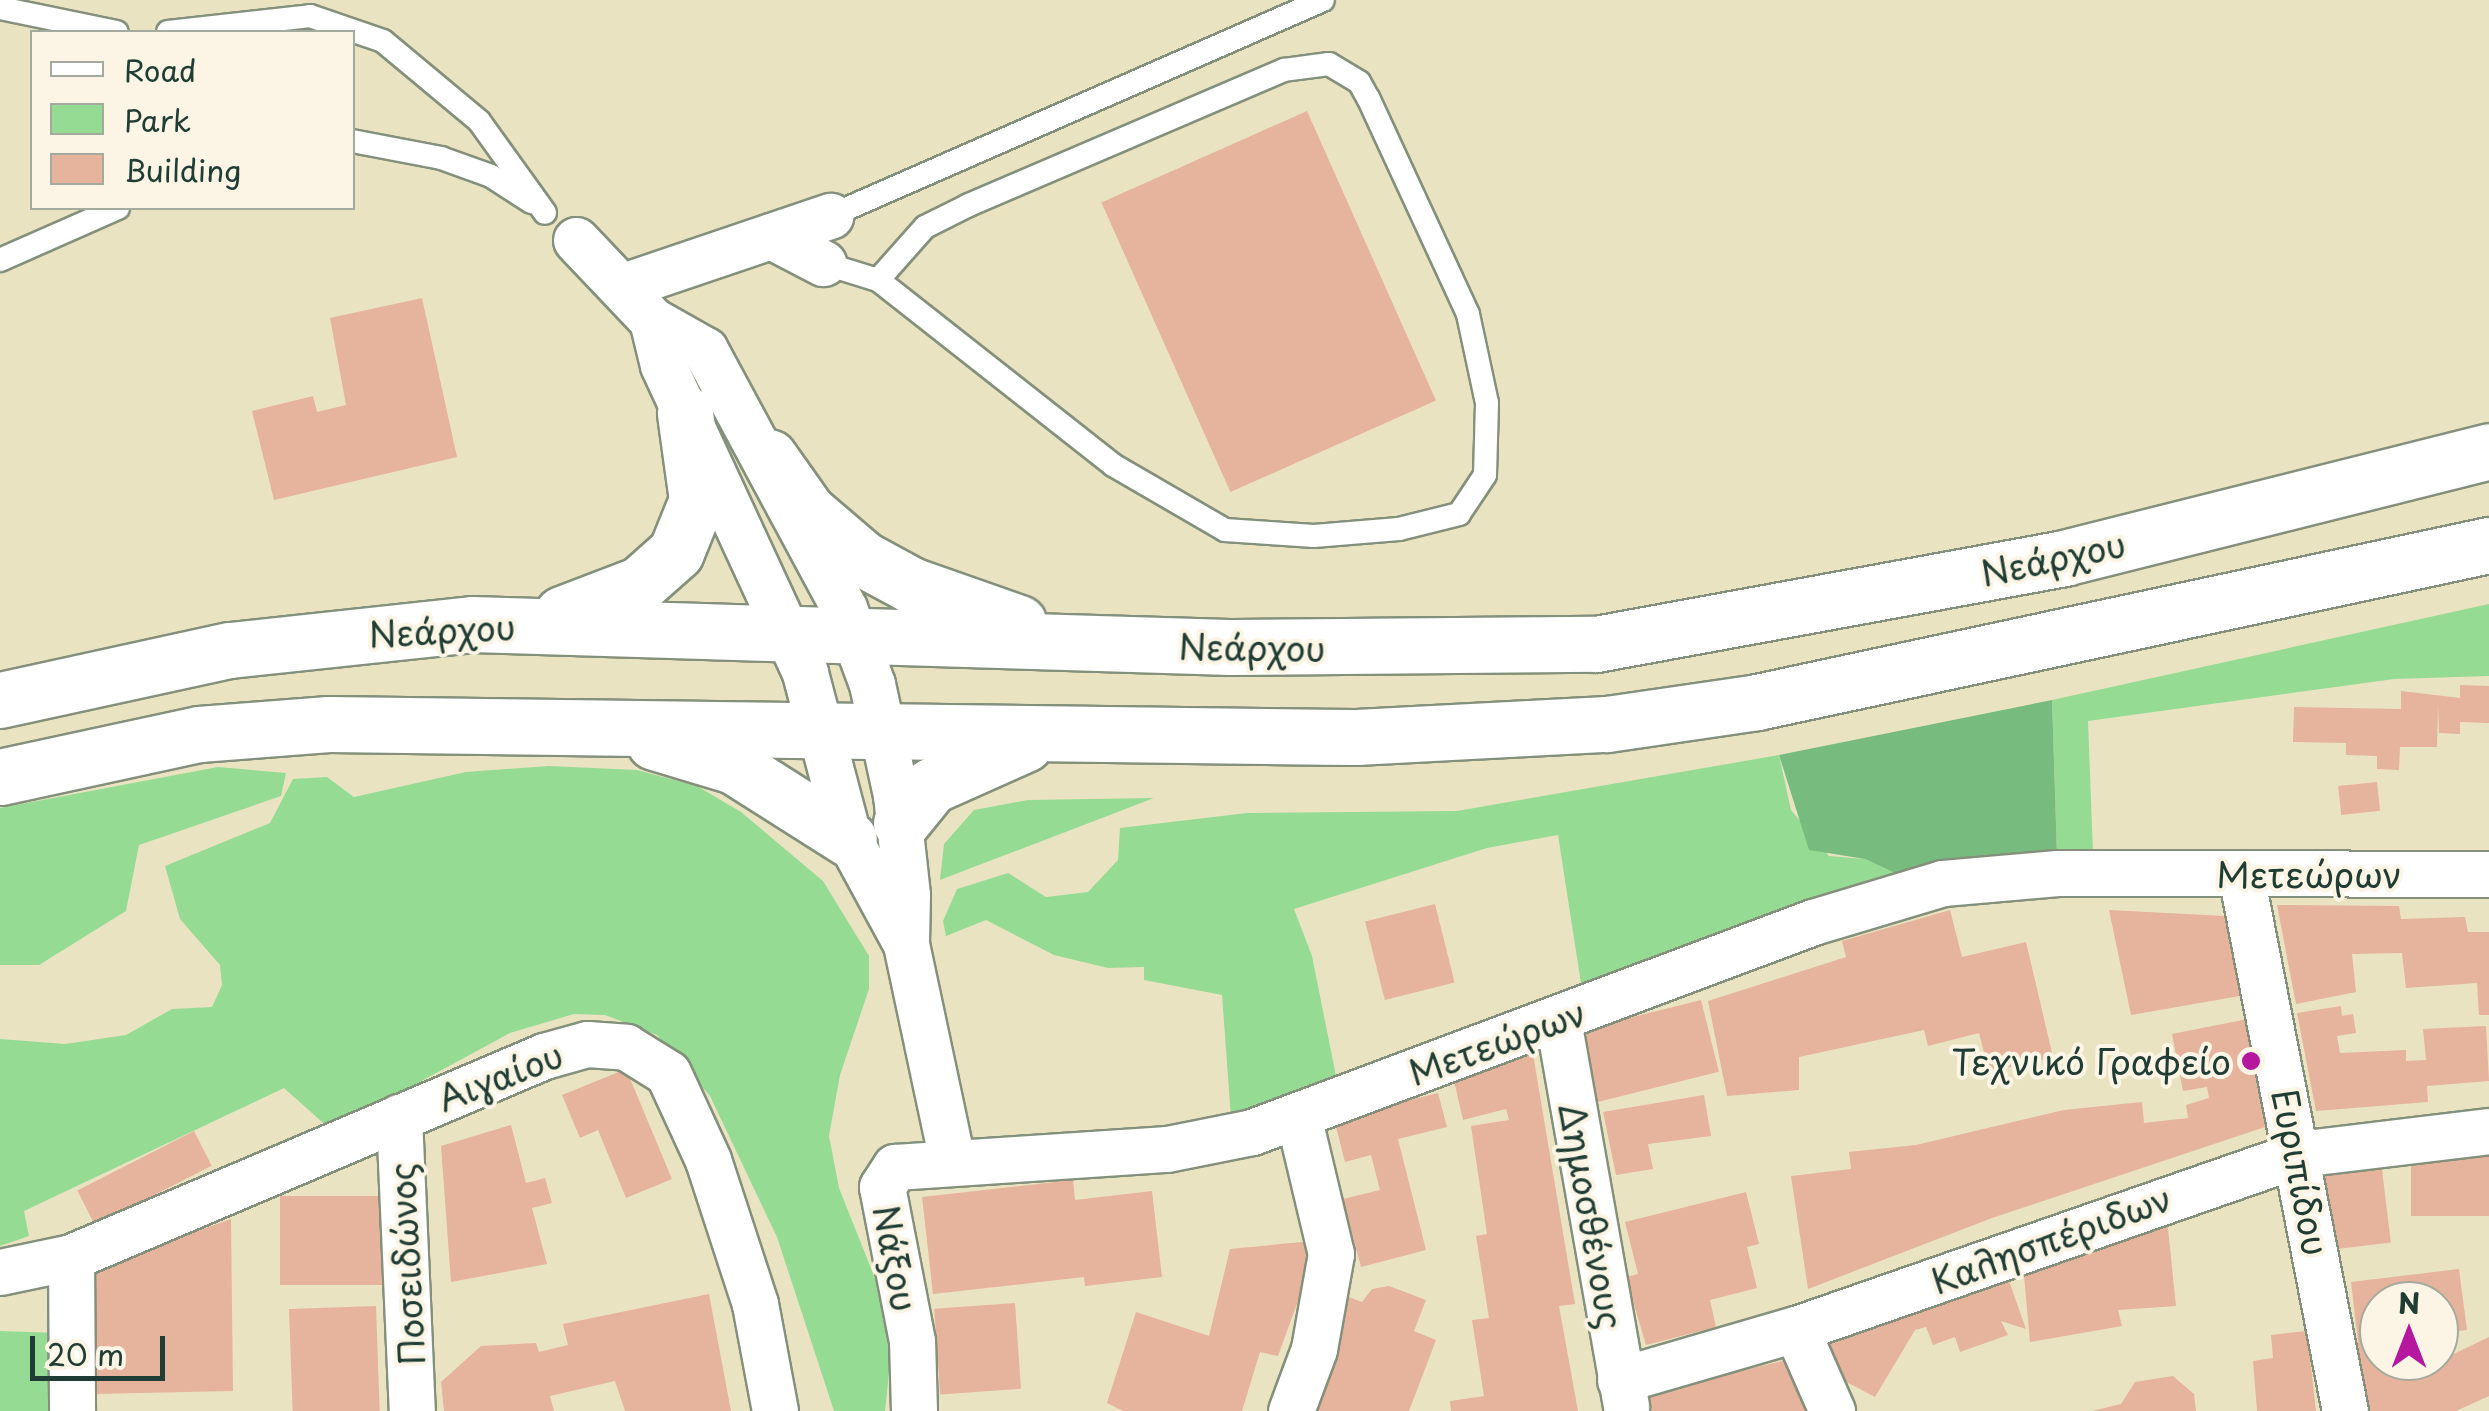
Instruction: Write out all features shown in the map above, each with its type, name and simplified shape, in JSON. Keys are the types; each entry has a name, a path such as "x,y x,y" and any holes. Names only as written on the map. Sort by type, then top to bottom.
{"main road":[{"path":"472,624 595,605 665,564 696,500 686,413"},
{"name":"Νεάρχου","path":"0,700 230,650 472,624 787,630 1146,645 1489,648 1632,640 2064,558 2489,450"},
{"path":"769,457 829,534 884,572 1023,624 1146,645"},
{"path":"0,778 200,734 329,724 588,722 1052,735 1419,736 1704,712 2489,545"},
{"path":"588,722 734,766 849,839"},
{"path":"901,823 931,786 979,759 1052,735"}],"street":[{"path":"622,286 830,216"},
{"path":"561,226 652,320 705,350 769,457 854,633 884,731 901,823 906,944 952,1161"},
{"path":"771,236 823,263"},
{"path":"652,320 662,365 787,630 822,727 849,839 906,944"},
{"name":"Μετεώρων","path":"952,1161 1189,1147 1298,1116 1813,922 1943,883 2021,874 2489,874"},
{"name":"Ευριπίδου","path":"2241,875 2299,1154 2345,1411"},
{"name":"Δημοσθένους","path":"1558,1020 1624,1396"},
{"name":"Αιγαίου","path":"0,1272 70,1257 574,1047 626,1047 660,1066 679,1092 725,1208 763,1335 775,1411"},
{"path":"1290,1411 1314,1349 1331,1254 1298,1116"},
{"name":"Ποσειδώνος","path":"399,1117 412,1411"},
{"name":"Καλησπέριδων","path":"1624,1396 1796,1329 2299,1154 2489,1131"},
{"name":"Νάξου","path":"914,1411 912,1341 883,1179 894,1167 952,1161"},
{"path":"70,1257 72,1411"},
{"path":"1796,1329 1832,1411"}],"lane":[{"path":"830,216 1323,0"},
{"path":"0,8 106,30"},
{"path":"205,30 310,16 350,30"},
{"path":"355,32 382,41 480,121 561,226"},
{"path":"823,263 878,280 1113,465 1225,530 1314,536 1399,529 1459,514 1485,475 1487,403 1468,314 1368,98 1359,82 1329,64 1284,70 968,205 925,227 878,280"},
{"path":"355,141 379,141 490,176 561,226"},
{"path":"0,260 113,210"}],"green space":[{"path":"2489,604 2489,676 2394,679 2088,721 2093,853 2057,856 2052,700"},
{"path":"2052,700 2057,856 1939,863 1895,873 1865,859 1809,850 1779,755"},
{"path":"1779,755 1791,810 1829,856 1865,859 1895,873 1582,990 1558,835 1487,848 1294,909 1312,956 1337,1081 1231,1118 1222,995 1144,980 1144,967 1108,968 1054,955 986,920 946,936 943,921 957,889 1008,873 1046,897 1088,892 1118,860 1120,828 1247,813 1457,811"},
{"path":"549,766 637,770 697,786 741,812 823,881 869,956 869,989 840,1075 829,1136 839,1188 882,1296 890,1364 885,1411 834,1411 777,1237 710,1096 657,1035 605,1015 574,1014 510,1033 331,1130 284,1088 24,1211 29,1236 0,1246 0,1039 65,1044 126,1035 172,1009 212,1007 222,985 220,965 180,919 165,866 270,823 293,779 327,777 354,797 466,772"},
{"path":"218,767 286,773 281,796 139,845 126,911 39,965 0,965 0,808"},
{"path":"1154,798 940,880 944,844 974,810 1028,800"},
{"path":"0,1331 53,1333 50,1411 0,1411"}],"building":[{"path":"1307,111 1436,401 1230,492 1101,203"},
{"path":"422,298 457,457 274,500 252,411 313,396 317,412 346,405 330,318"},
{"path":"2460,685 2489,686 2489,723 2460,722 2460,734 2439,733 2438,705 2437,747 2400,747 2399,770 2377,769 2377,756 2346,755 2346,743 2293,742 2294,707 2401,709 2401,691 2460,698"},
{"path":"2377,782 2380,811 2341,815 2338,786"},
{"path":"1435,904 1455,983 1385,1000 1365,921"},
{"path":"2277,905 2399,906 2401,919 2465,917 2468,932 2489,932 2489,1015 2479,1015 2477,983 2406,988 2402,953 2352,954 2356,992 2296,1004"},
{"path":"1950,910 1962,957 2026,942 2053,1057 1989,1072 1979,1033 1928,1046 1924,1030 1799,1057 1799,1090 1727,1096 1708,1001 1846,957 1842,941"},
{"path":"2109,910 2225,916 2240,996 2131,1015"},
{"path":"1701,1000 1719,1072 1598,1102 1580,1030"},
{"path":"2341,1006 2342,1016 2353,1014 2356,1033 2337,1036 2340,1053 2406,1050 2406,1061 2426,1060 2423,1029 2486,1026 2489,1081 2427,1086 2428,1102 2316,1111 2297,1013"},
{"path":"2258,1017 2280,1122 1992,1218 1808,1289 1791,1176 1851,1169 1849,1152 1916,1145 2064,1110 2142,1102 2144,1123 2188,1118 2186,1105 2209,1098 2207,1087 2183,1091 2172,1034"},
{"path":"1533,1054 1575,1304 1559,1306 1578,1411 1451,1411 1450,1401 1484,1396 1472,1320 1489,1318 1476,1236 1487,1234 1471,1126 1509,1120 1506,1109 1463,1120 1454,1081 1469,1077 1467,1070"},
{"path":"626,1069 672,1179 626,1198 598,1130 580,1138 562,1095"},
{"path":"1438,1093 1447,1127 1398,1139 1426,1250 1361,1267 1343,1199 1380,1190 1371,1155 1345,1162 1334,1119"},
{"path":"1704,1095 1711,1136 1648,1144 1653,1169 1616,1175 1603,1112"},
{"path":"511,1125 526,1183 545,1178 552,1203 532,1208 547,1264 451,1282 441,1146"},
{"path":"194,1131 212,1166 95,1225 77,1190"},
{"path":"2411,1149 2489,1149 2489,1216 2411,1216"},
{"path":"2381,1162 2391,1242 2327,1250 2317,1170"},
{"path":"1073,1180 1075,1200 1152,1191 1162,1277 1085,1286 1084,1277 933,1294 922,1197"},
{"path":"1746,1192 1759,1244 1747,1247 1757,1288 1710,1300 1716,1327 1646,1345 1626,1277 1638,1274 1625,1222"},
{"path":"280,1196 389,1196 389,1285 280,1285"},
{"path":"2166,1209 2176,1306 2118,1310 2122,1326 2030,1342 2023,1264"},
{"path":"231,1219 233,1391 95,1394 89,1270"},
{"path":"1302,1242 1315,1254 1278,1356 1260,1352 1242,1411 1123,1411 1107,1403 1136,1312 1209,1336 1230,1249"},
{"path":"2004,1267 2026,1329 2001,1321 2008,1335 1960,1352 1955,1337 1933,1345 1926,1327 1915,1330 1875,1397 1831,1374 1817,1333"},
{"path":"2459,1269 2467,1330 2459,1331 2459,1281 2359,1281"},
{"path":"2359,1281 2359,1381 2459,1381 2459,1351 2489,1337 2489,1396 2456,1411 2365,1411 2344,1346 2358,1342 2351,1282"},
{"path":"1389,1286 1426,1300 1414,1331 1436,1340 1409,1411 1302,1411 1346,1296 1362,1302 1372,1289"},
{"path":"709,1294 731,1411 625,1411 615,1381 550,1396 554,1411 444,1411 441,1382 481,1346 536,1343 539,1352 568,1345 563,1324"},
{"path":"1015,1303 1021,1389 940,1394 934,1309"},
{"path":"376,1306 380,1411 293,1411 289,1309"},
{"path":"2307,1331 2316,1411 2257,1411 2253,1361 2273,1358 2271,1335"},
{"path":"1794,1358 1806,1411 1652,1411 1648,1394"},
{"path":"2173,1376 2194,1394 2196,1411 2092,1411 2121,1404 2135,1382"}],"place":[{"name":"Τεχνικό Γραφείο","path":"2251,1061"}]}
